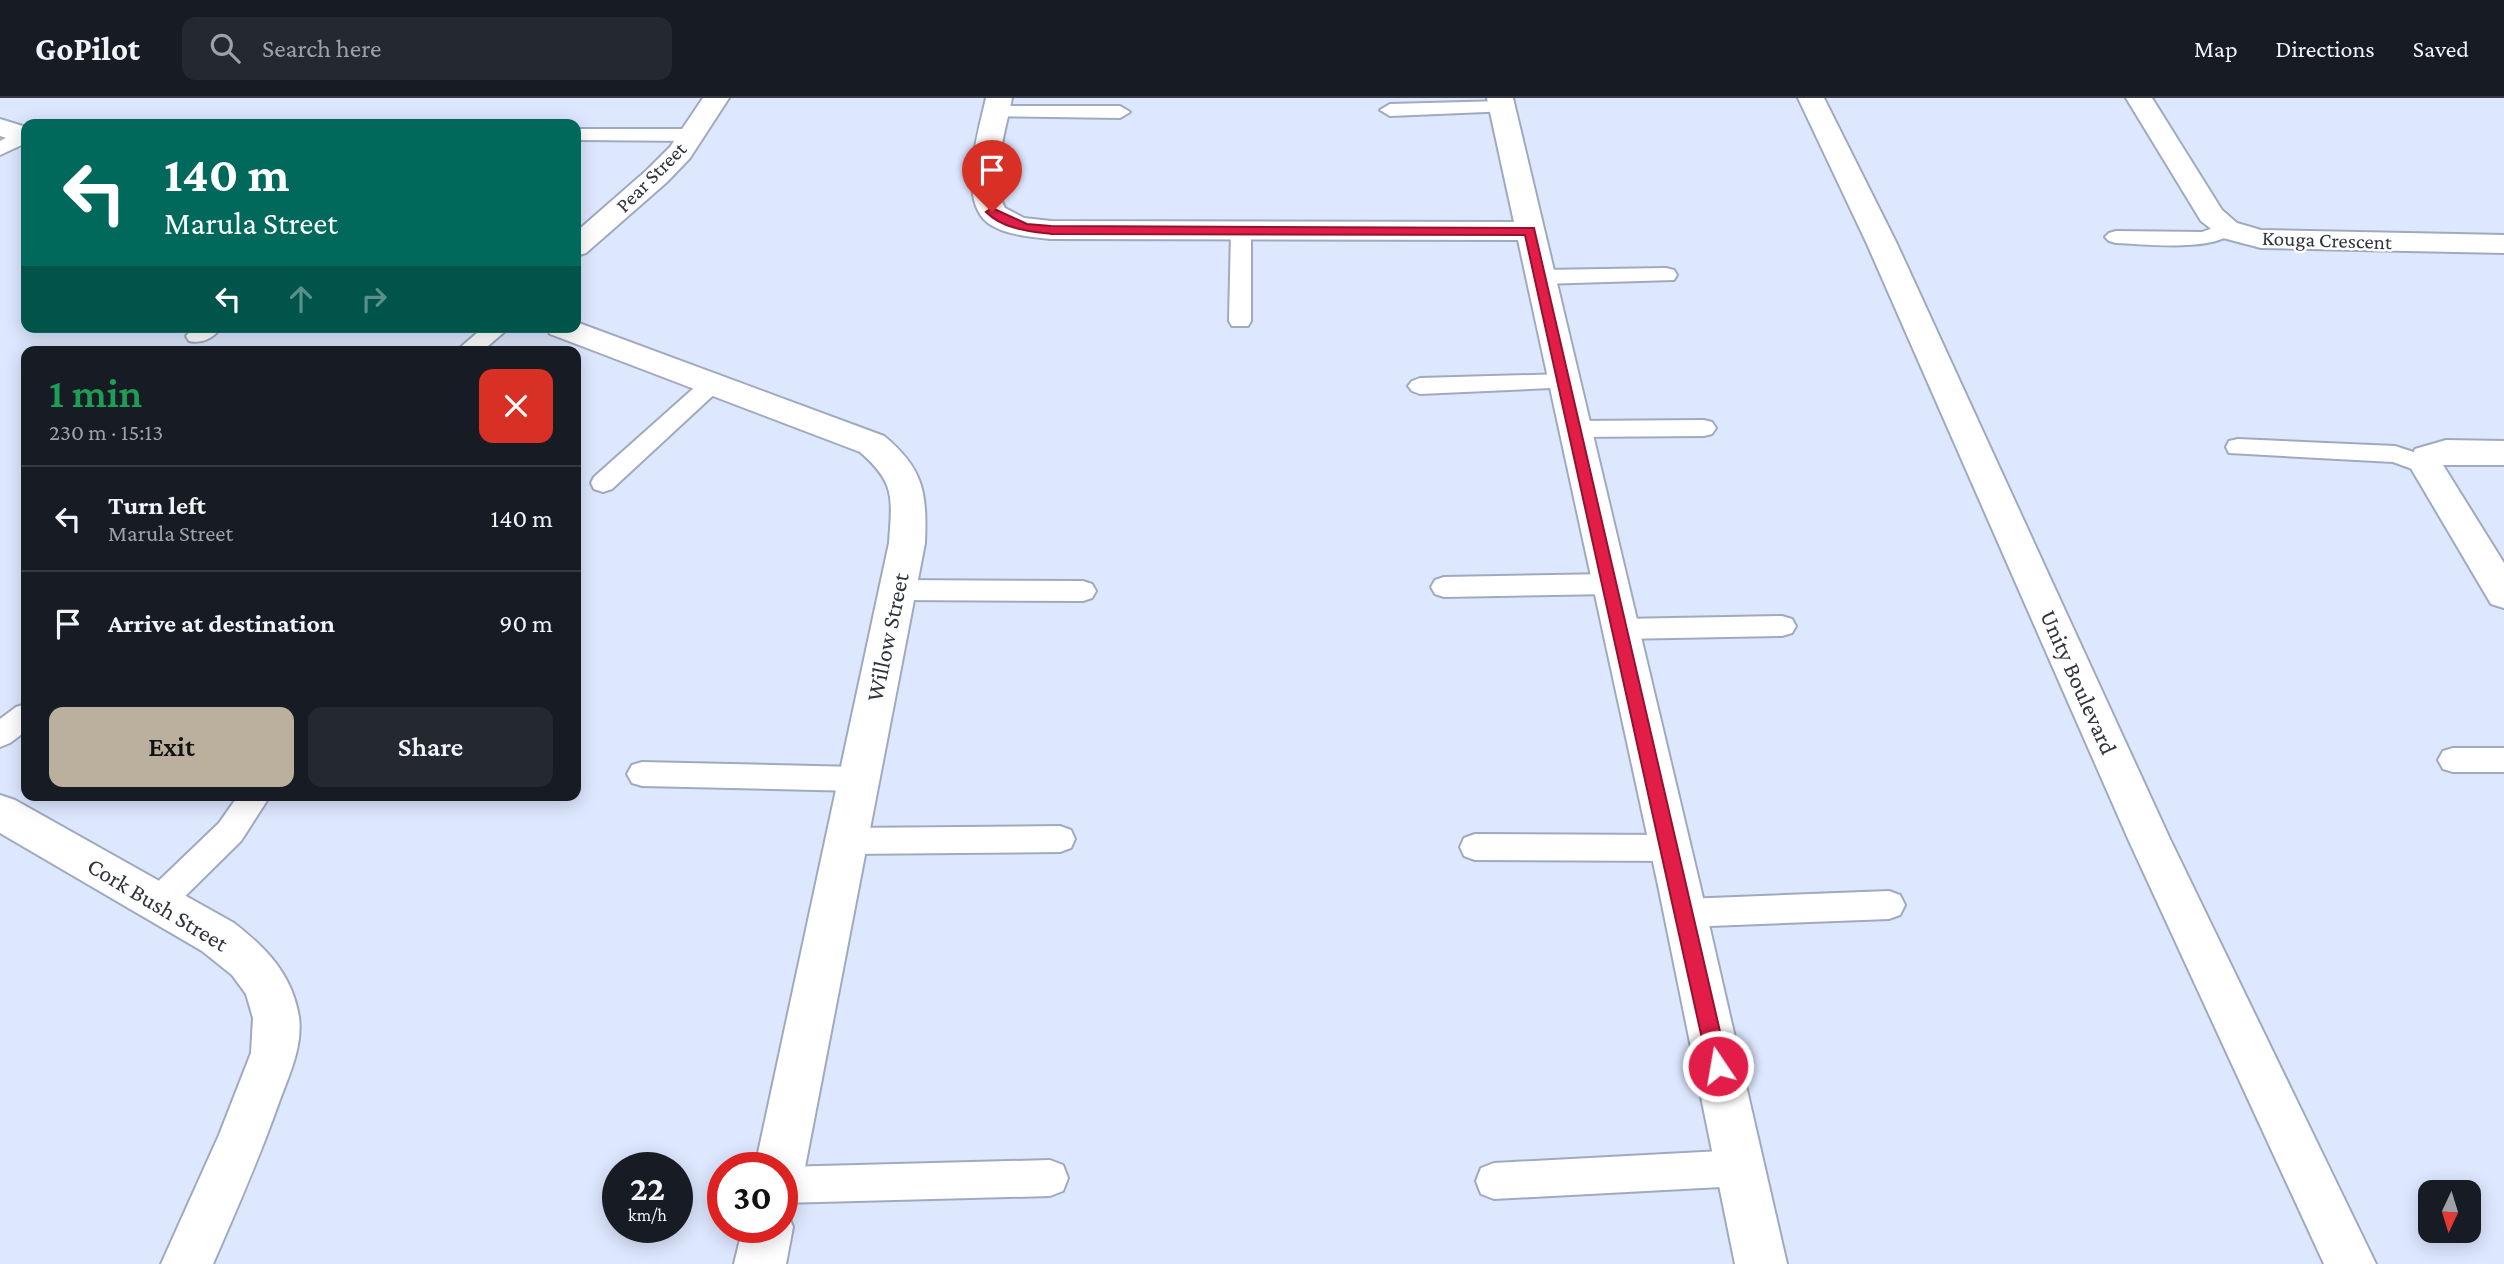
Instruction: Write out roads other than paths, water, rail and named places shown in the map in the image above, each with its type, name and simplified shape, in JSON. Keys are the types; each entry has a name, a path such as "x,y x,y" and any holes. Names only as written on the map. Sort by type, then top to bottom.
{"street":[{"name":"Pear Street","path":"581,243 657,176 692,135 716,98"},
{"name":"Unity Boulevard","path":"1811,98 1882,244 2150,841 2350,1264"},
{"name":"Kouga Crescent","path":"2139,98 2211,215 2226,229 2261,239 2504,244"},
{"path":"1502,103 1671,848 1761,1264"},
{"path":"998,105 985,182 992,212 1006,221 1025,227 1051,230 1530,231"},
{"name":"Willow Street","path":"577,333 872,444 891,459 907,483 906,543 783,1152"},
{"path":"2504,453 2445,452 2427,457 2426,465 2504,594"},
{"name":"Cork Bush Street","path":"0,812 218,937 248,961 265,984 276,1018 274,1053 240,1144 187,1264"},
{"path":"760,1264 765,1243"}],"lane":[{"path":"1390,110 1502,103"},
{"path":"998,105 1120,112"},
{"path":"0,149 17,133"},
{"path":"581,134 692,135"},
{"path":"2116,237 2205,238 2226,229"},
{"path":"1240,321 1241,230"},
{"path":"1541,276 1666,275"},
{"path":"474,346 491,333"},
{"path":"1420,386 1565,382"},
{"path":"603,483 712,384"},
{"path":"1575,429 1704,428"},
{"path":"2238,447 2395,454 2426,465"},
{"path":"1444,587 1610,584"},
{"path":"897,590 1083,591"},
{"path":"1620,629 1782,626"},
{"path":"0,735 21,719"},
{"path":"2453,760 2504,760"},
{"path":"642,774 858,779"},
{"path":"158,902 230,832 252,801"},
{"path":"846,841 1060,839"},
{"path":"1475,847 1671,848"},
{"path":"1685,913 1889,905"},
{"path":"1494,1181 1740,1168"},
{"path":"798,1185 1049,1178"}]}
